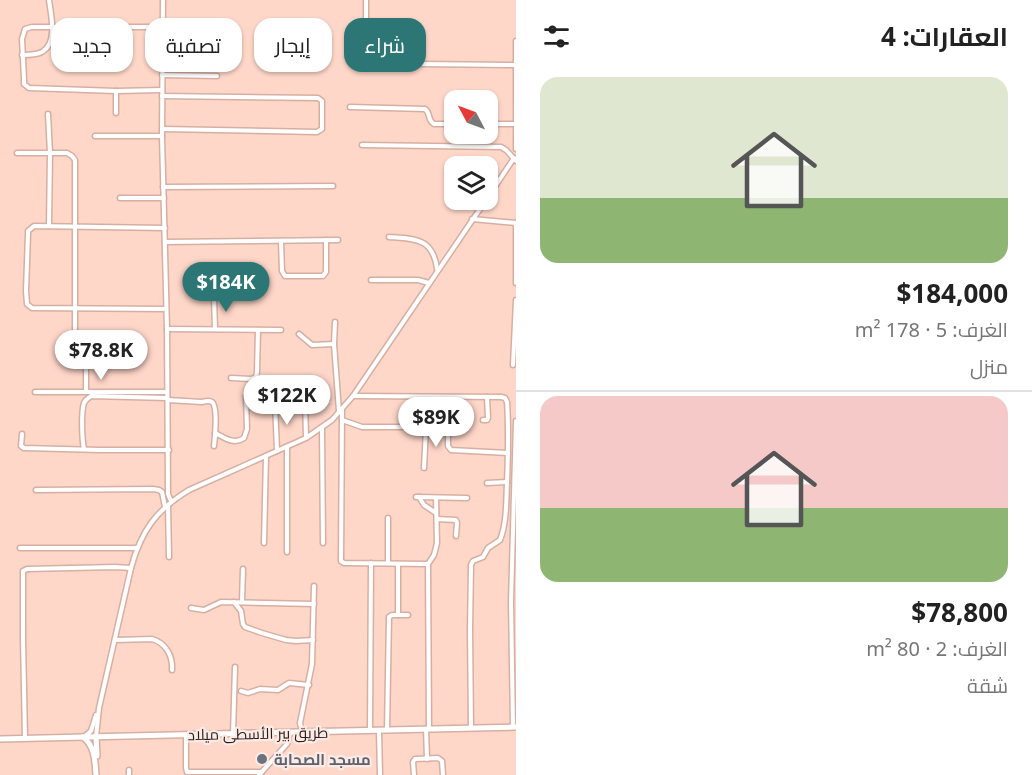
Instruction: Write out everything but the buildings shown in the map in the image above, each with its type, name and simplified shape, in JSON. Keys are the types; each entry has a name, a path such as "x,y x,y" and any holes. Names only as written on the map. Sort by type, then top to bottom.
{"main road":[{"name":"طريق بير الأسطى ميلاد","path":"0,739 515,727"},
{"path":"83,737 91,744 96,775"},
{"path":"95,760 97,758 96,737"}],"street":[{"path":"49,0 51,27 25,29 22,39 24,84 29,88 116,92 162,90"},
{"path":"162,18 163,0"},
{"path":"366,0 366,18"},
{"path":"22,55 41,53 46,49 51,37"},
{"path":"516,41 516,149"},
{"path":"426,64 515,65"},
{"path":"170,557 162,75 217,76"},
{"path":"116,92 116,113"},
{"path":"162,96 318,98 322,101 322,129 317,132 162,129"},
{"path":"350,107 425,108 429,112 431,122 444,124"},
{"path":"48,114 49,226"},
{"path":"498,124 515,124"},
{"path":"95,136 162,136"},
{"path":"362,145 501,147 516,158 498,183"},
{"path":"17,153 68,153 75,160 74,308 76,341 86,355 86,392"},
{"path":"163,187 333,186"},
{"path":"120,198 164,198"},
{"path":"83,737 91,730 99,708 136,548 150,523 168,504 204,482 306,438 322,428 341,410 353,396 478,210"},
{"path":"472,219 516,223 516,283"},
{"path":"165,228 34,226 28,231 26,291 27,304 32,308 166,309"},
{"path":"390,237 410,238 423,242 432,251 437,270"},
{"path":"281,241 282,271 285,276 323,276 326,272 326,240"},
{"path":"165,242 338,240"},
{"path":"371,280 418,280 429,283"},
{"path":"214,297 215,329"},
{"path":"513,365 516,300"},
{"path":"335,322 334,344 342,419 341,561 344,563 428,564"},
{"path":"167,329 281,330"},
{"path":"231,378 256,377 258,330"},
{"path":"299,334 312,345 334,344"},
{"path":"35,392 167,392"},
{"path":"84,449 82,439 84,405 91,396 212,402 215,413 214,446"},
{"path":"215,433 234,442 244,438 247,429 246,396"},
{"path":"353,396 503,397 507,402 506,513 501,538 499,542 488,548 483,557 473,561 471,565 471,728"},
{"path":"483,420 488,418 487,397"},
{"path":"304,399 306,438"},
{"path":"275,402 277,452"},
{"path":"342,419 362,427 445,429 451,450 508,453"},
{"path":"515,727 516,421"},
{"path":"322,428 323,543"},
{"path":"424,468 426,428"},
{"path":"22,434 21,446 24,448 168,450"},
{"path":"287,447 287,552"},
{"path":"264,543 266,456"},
{"path":"487,483 507,482"},
{"path":"36,490 153,489 161,490 168,504"},
{"path":"456,536 456,520 437,517 418,497 467,498"},
{"path":"427,759 428,564 437,549 436,498"},
{"path":"388,518 388,563"},
{"path":"20,549 136,548"},
{"path":"370,730 371,563"},
{"path":"398,564 398,615"},
{"path":"26,738 23,571 27,569 131,568"},
{"path":"242,602 243,569"},
{"path":"302,732 300,723 312,664 314,586"},
{"path":"234,602 240,611 245,627 291,641 313,640"},
{"path":"191,608 204,610 217,603 234,602 314,604"},
{"path":"387,730 389,620 391,616 408,615"},
{"path":"115,640 157,640 170,653 173,662 172,670"},
{"path":"233,734 235,667"},
{"path":"241,691 248,693 262,689 278,690 289,683 309,685"},
{"path":"96,737 99,708"},
{"path":"379,730 380,775"},
{"path":"186,735 187,772 260,773 287,744 290,733"},
{"path":"414,775 414,760 417,759 441,759 443,775"}],"place":[{"name":"مسجد الصحابة","path":"262,759"}]}
